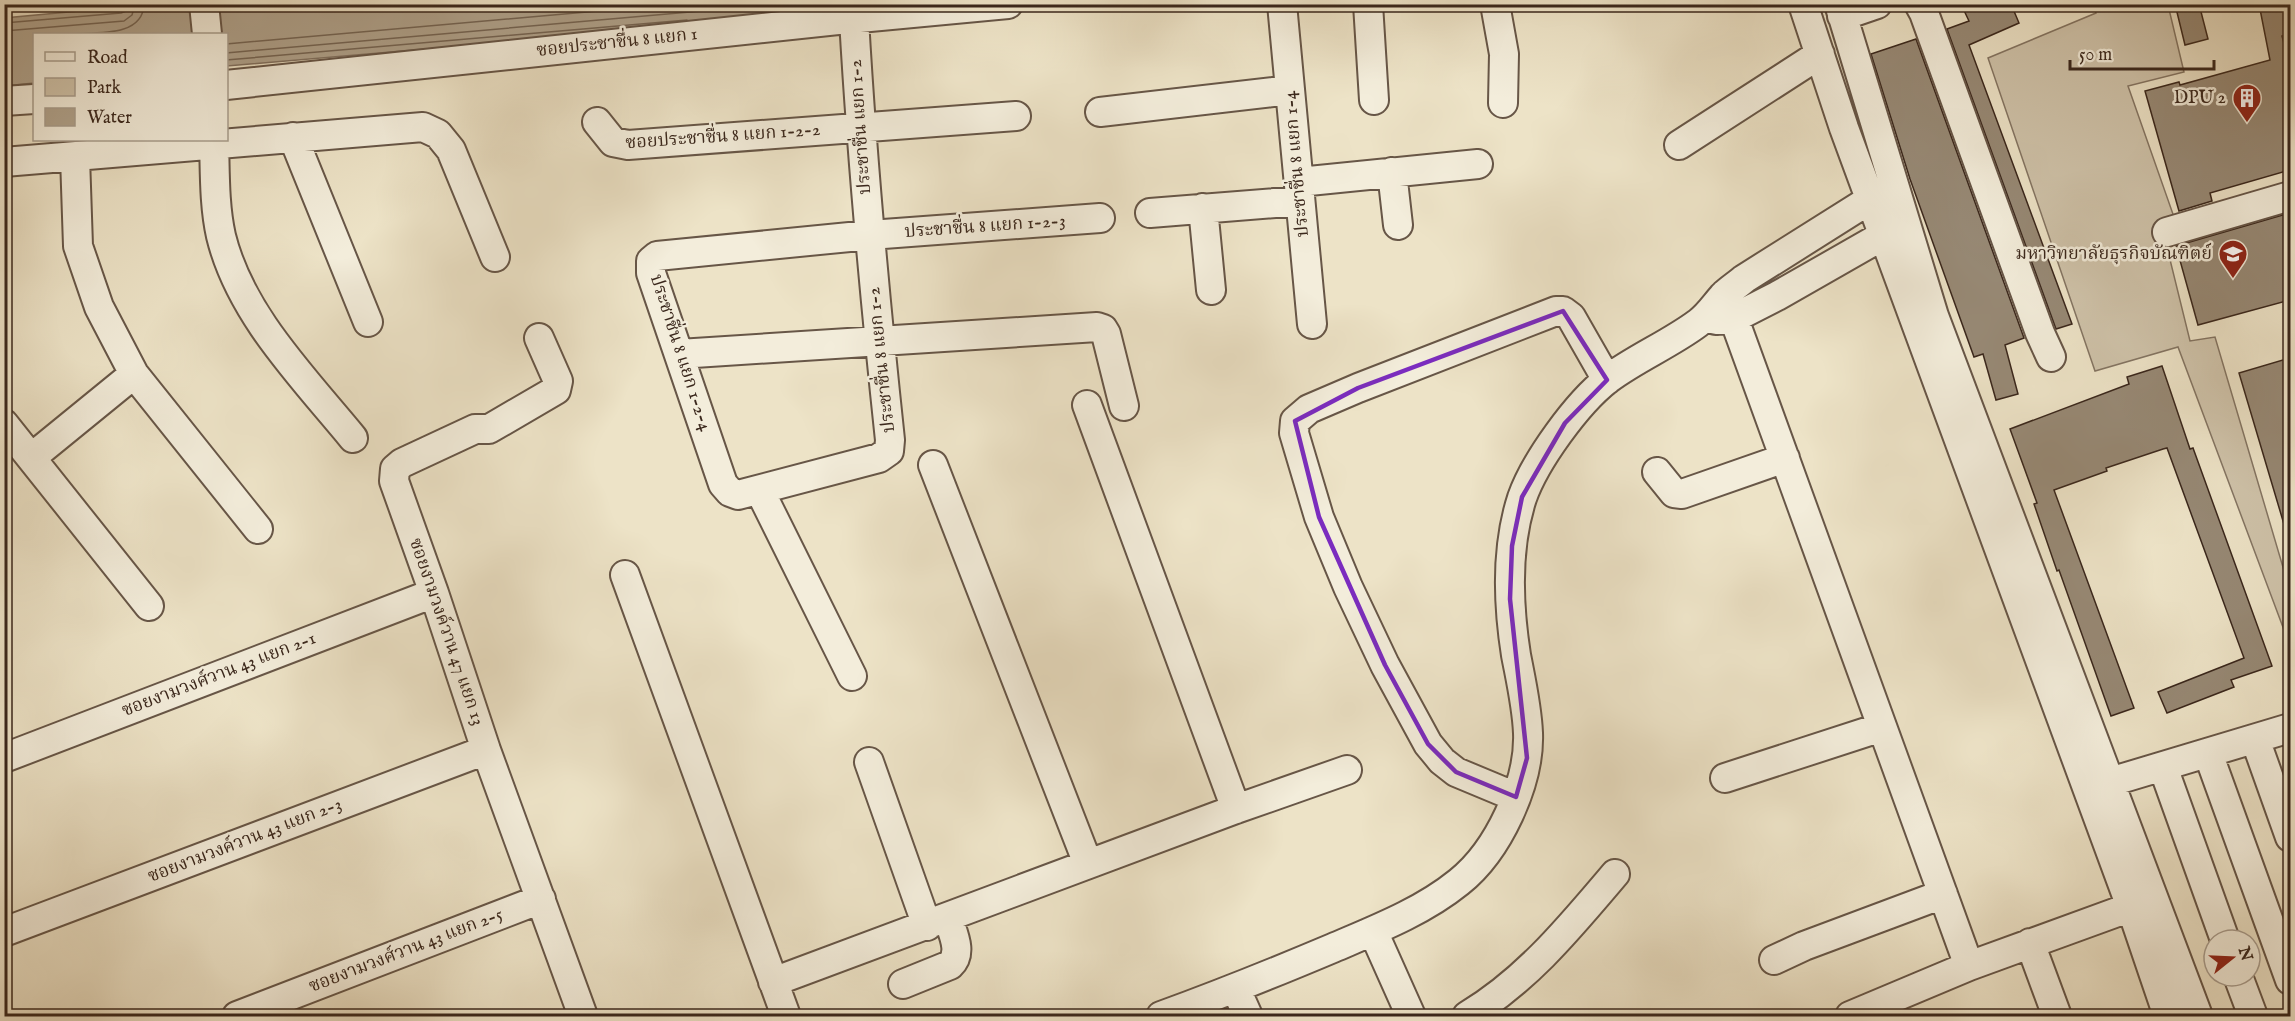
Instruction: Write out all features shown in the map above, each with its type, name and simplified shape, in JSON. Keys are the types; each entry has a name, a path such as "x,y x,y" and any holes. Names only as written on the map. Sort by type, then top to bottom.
{"street":[{"path":"204,4 207,33"},
{"name":"ซอยประชาชื่น 8 แยก 1","path":"228,85 1008,4"},
{"name":"ประชาชื่น 8 แยก 1-4","path":"1282,4 1312,324"},
{"path":"1368,4 1374,100"},
{"path":"1496,4 1504,54 1503,103"},
{"path":"1803,4 1844,128 2131,907 2168,1017"},
{"path":"1877,4 1841,10 1934,316 2198,1017"},
{"path":"1918,4 1924,13 2040,333 2051,357"},
{"name":"ประชาชื่น แยก 1-2","path":"854,19 860,128 870,235"},
{"path":"1679,146 1820,54"},
{"path":"1100,112 1290,90"},
{"path":"4,101 33,99"},
{"name":"ซอยประชาชื่น 8 แยก 1-2-2","path":"597,122 613,142 628,146 1016,116"},
{"path":"228,140 423,127 438,134 452,150 495,257"},
{"path":"294,137 368,322"},
{"path":"4,162 75,158 214,141 221,234 231,268 250,304 274,340 353,438"},
{"path":"75,158 78,246 99,307 134,374 258,529"},
{"path":"1150,213 1203,208 1392,172 1478,164"},
{"path":"1392,172 1398,225"},
{"path":"2167,232 2290,196"},
{"path":"1730,306 1768,262 1870,199"},
{"path":"1203,208 1211,290"},
{"name":"ประชาชื่น 8 แยก 1-2-3","path":"870,235 1100,218"},
{"name":"ประชาชื่น 8 แยก 1-2","path":"723,484 734,494 760,490 879,458 889,451 870,235"},
{"name":"ประชาชื่น 8 แยก 1-2-4","path":"723,484 651,273 651,261 657,256 870,235"},
{"path":"1161,1017 1236,989 1373,931 1437,898 1460,881 1480,861 1516,798 1527,758 1528,734 1510,599 1512,546 1522,497 1544,454 1565,423 1607,380 1699,322 1730,306 1777,296 1884,235"},
{"path":"1730,306 1969,966"},
{"path":"1516,798 1456,772 1442,762 1428,744 1367,626 1318,517 1294,433 1295,421 1309,410 1358,388 1556,311 1563,311 1571,317 1607,380"},
{"path":"679,354 1097,327 1103,329 1110,344 1124,406"},
{"name":"ซอยงามวงค์วาน 47 แยก 13","path":"539,338 558,381 556,390 489,429 475,429 402,463 396,469 394,481 486,750 584,1017"},
{"path":"32,459 134,374"},
{"path":"1087,405 1236,809"},
{"path":"4,424 149,606"},
{"path":"1657,472 1674,493 1682,494 1785,458"},
{"path":"933,465 1088,864"},
{"path":"760,490 852,676"},
{"path":"626,575 786,1017"},
{"name":"ซอยงามวงศ์วาน 43 แยก 2-1","path":"4,758 434,593"},
{"path":"1725,778 1882,727"},
{"path":"2110,782 2290,729"},
{"path":"2255,739 2290,837"},
{"name":"ซอยงามวงค์วาน 43 แยก 2-3","path":"4,932 486,750"},
{"path":"2208,753 2290,980"},
{"path":"869,762 938,922 957,951 956,959 950,965 903,984"},
{"path":"2163,767 2221,928"},
{"path":"773,982 1236,809 1347,770"},
{"path":"1467,1017 1531,968 1615,874"},
{"path":"1774,960 1804,946 1943,894"},
{"name":"ซอยงามวงศ์วาน 43 แยก 2-5","path":"237,1017 541,899"},
{"path":"1850,1017 2030,942 2131,907"},
{"path":"1373,931 1411,1017"},
{"path":"2030,942 2057,1017"},
{"path":"2242,988 2253,1017"},
{"path":"1236,989 1248,1017"}],"highlighted area":[{"path":"1563,311 1607,380 1565,423 1522,497 1512,546 1510,599 1527,758 1516,797 1456,772 1428,744 1385,665 1319,517 1295,421 1358,388"}],"green space":[{"path":"2093,5 2168,5 2184,72 2128,86 2174,217 2161,223 2190,341 2215,337 2290,591 2290,646 2178,347 2095,371 1988,58 2096,13"}],"water":[{"path":"155,4 936,5 228,66 228,33 33,33 33,83 5,86 4,18"}],"building":[{"path":"1961,4 2011,4 2019,23 1969,45 2072,324 2056,329 1947,29 1969,21"},
{"path":"2175,4 2199,4 2208,39 2185,45"},
{"path":"2259,4 2290,4 2290,34 2282,36 2290,66 2290,170 2210,193 2212,201 2179,211 2145,91 2179,82 2180,85 2270,60"},
{"path":"1916,39 2024,338 2005,345 2018,394 1996,400 1983,354 1974,357 1910,179 1871,54"},
{"path":"2290,213 2290,300 2198,325 2176,246"},
{"path":"2290,358 2290,530 2286,531 2239,373"},
{"path":"2162,366 2190,449 2193,448 2272,666 2231,680 2234,687 2167,713 2158,692 2244,658 2167,448 2163,449 2106,468 2107,471 2054,490 2134,708 2111,716 2059,570 2057,571 2034,504 2037,503 2010,429 2129,384 2127,377"}],"place":[{"name":"DPU 2","path":"2247,124"},
{"name":"มหาวิทยาลัยธุรกิจบัณฑิตย์","path":"2233,280"}]}
